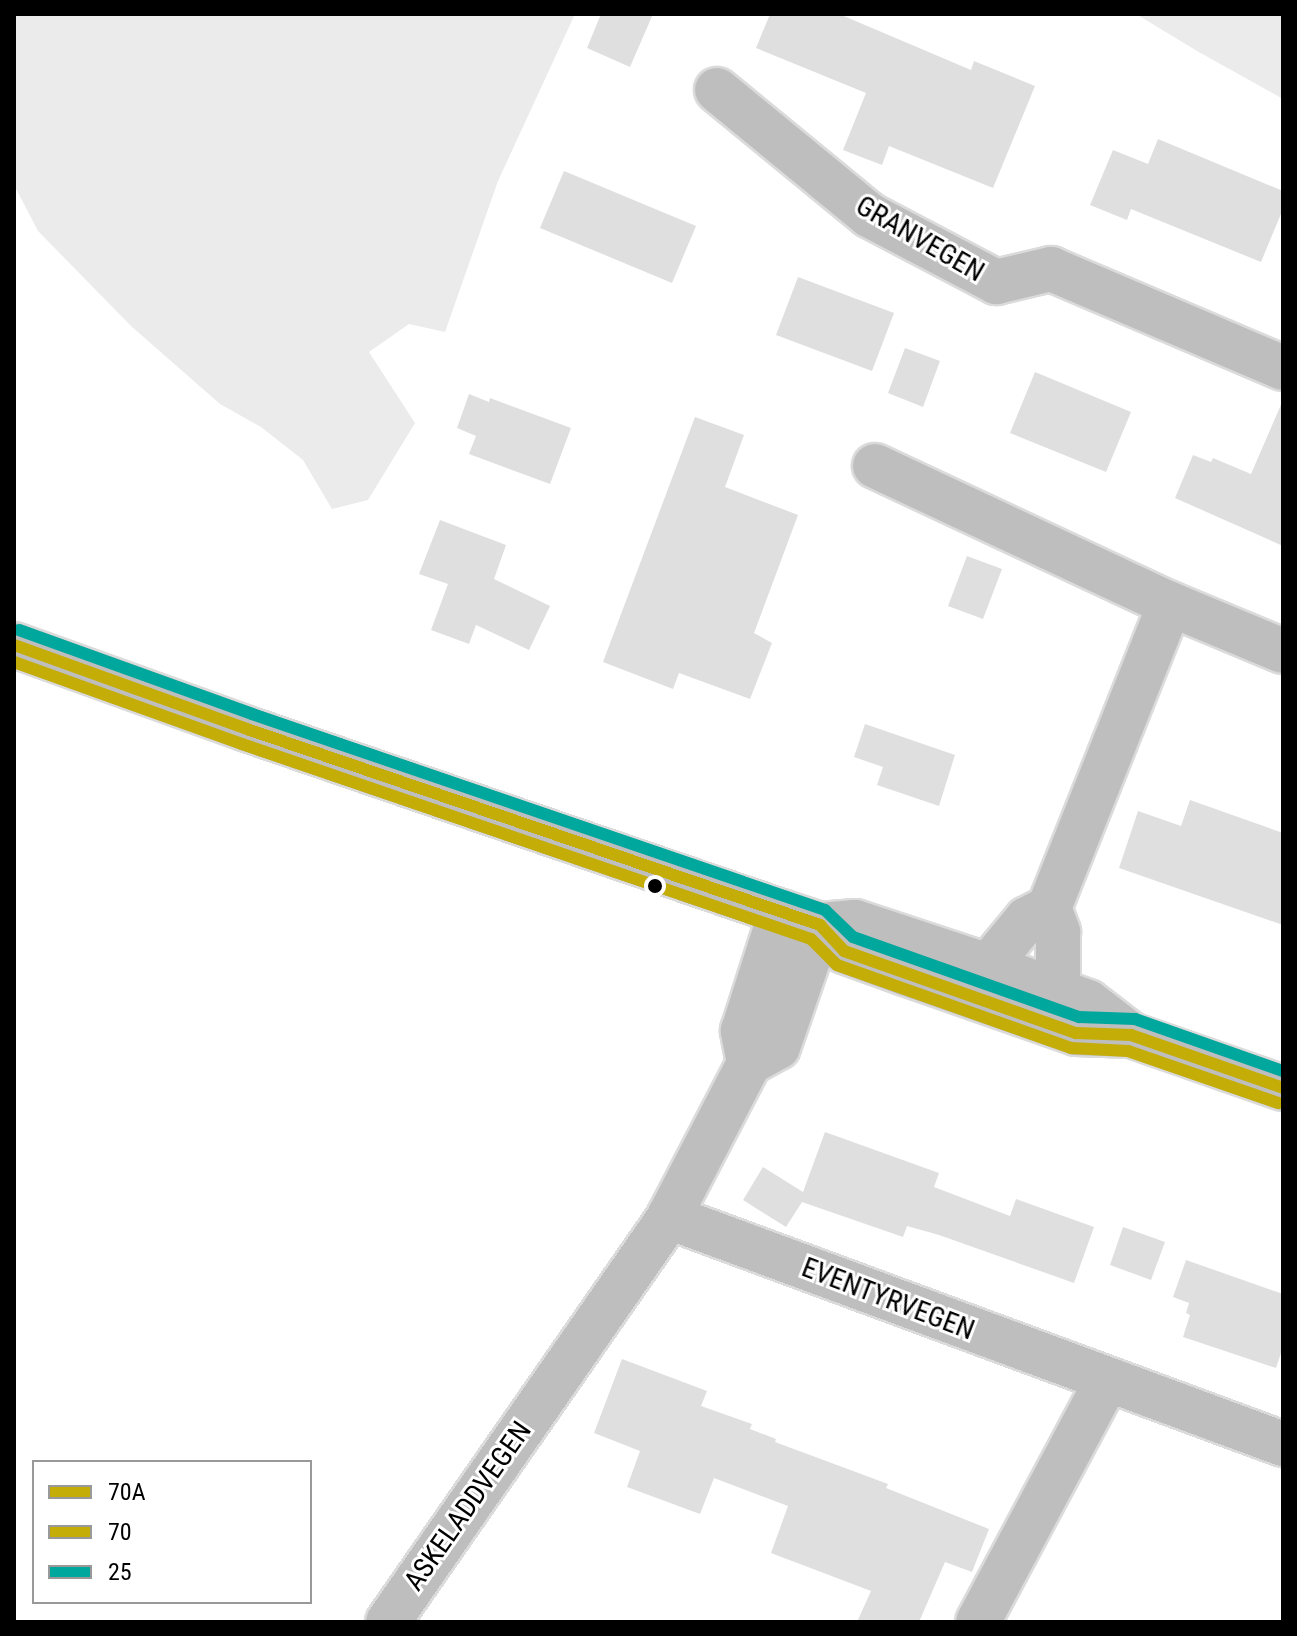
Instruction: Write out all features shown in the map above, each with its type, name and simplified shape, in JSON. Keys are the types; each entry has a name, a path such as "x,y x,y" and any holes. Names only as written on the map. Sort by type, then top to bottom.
{"street":[{"name":"GRANVEGEN","path":"717,90 869,215 996,282 1051,269 1283,368"},
{"path":"875,466 1170,604 1283,651"},
{"path":"988,966 1027,919 1049,908 1170,604"},
{"path":"14,645 247,729 800,919 855,922 988,966 1088,1002 1131,1035"},
{"path":"1049,908 1058,932 1058,991"},
{"path":"800,919 844,951 1076,1033 1131,1035 1283,1088"},
{"name":"ASKELADDVEGEN","path":"388,1622 669,1217 749,1063 778,1047 800,919"},
{"name":"EVENTYRVEGEN","path":"669,1217 1106,1382 1283,1444"},
{"path":"978,1622 1106,1382"}],"shaded area":[{"path":"14,14 575,14 498,181 445,332 409,324 369,352 415,423 368,500 332,509 303,460 261,427 220,404 131,326 38,231 14,185"},
{"path":"1136,14 1283,14 1283,99 1197,51"}],"building":[{"path":"601,14 653,14 630,67 587,48"},
{"path":"770,14 839,14 971,70 974,61 1035,86 993,188 889,146 882,165 843,150 866,93 756,48"},
{"path":"1158,139 1283,191 1283,209 1261,262 1131,209 1127,220 1090,205 1113,150 1148,164"},
{"path":"564,171 696,226 672,283 540,228"},
{"path":"798,277 894,313 872,371 776,335"},
{"path":"905,348 940,361 923,407 888,393"},
{"path":"1035,372 1131,412 1106,472 1010,433"},
{"path":"469,394 489,402 490,398 571,428 550,484 469,454 476,436 457,428"},
{"path":"1283,400 1283,546 1175,498 1193,455 1211,462 1213,458 1251,474"},
{"path":"695,417 744,435 725,487 798,515 754,633 772,643 750,699 679,673 673,689 603,662"},
{"path":"440,520 506,545 494,579 550,606 529,650 476,625 469,644 431,630 448,584 419,574"},
{"path":"967,556 1002,569 983,619 948,606"},
{"path":"865,724 955,755 939,806 877,785 883,767 854,757"},
{"path":"1190,800 1283,833 1283,925 1119,868 1138,811 1181,826"},
{"path":"825,1132 939,1173 934,1187 1010,1216 1016,1199 1094,1227 1074,1283 939,1235 907,1226 903,1237 802,1202 786,1227 743,1200 763,1167 803,1192"},
{"path":"1123,1227 1165,1242 1151,1280 1110,1265"},
{"path":"1186,1260 1283,1294 1283,1347 1276,1368 1183,1337 1190,1315 1186,1313 1189,1303 1173,1297"},
{"path":"622,1359 707,1391 701,1406 752,1424 750,1429 776,1439 775,1442 888,1484 886,1488 989,1529 972,1572 945,1562 919,1622 857,1622 871,1591 771,1553 788,1506 714,1478 700,1514 627,1487 640,1451 594,1433"}],"transit line":[{"name":"25","path":"19,630 252,714 825,910 853,937 1079,1017 1135,1019 1283,1071"},
{"name":"70A","path":"14,645 247,729 820,925 844,951 1076,1033 1131,1035 1283,1088"},
{"name":"70","path":"14,662 242,744 811,939 837,965 1071,1048 1128,1051 1278,1103"}]}
